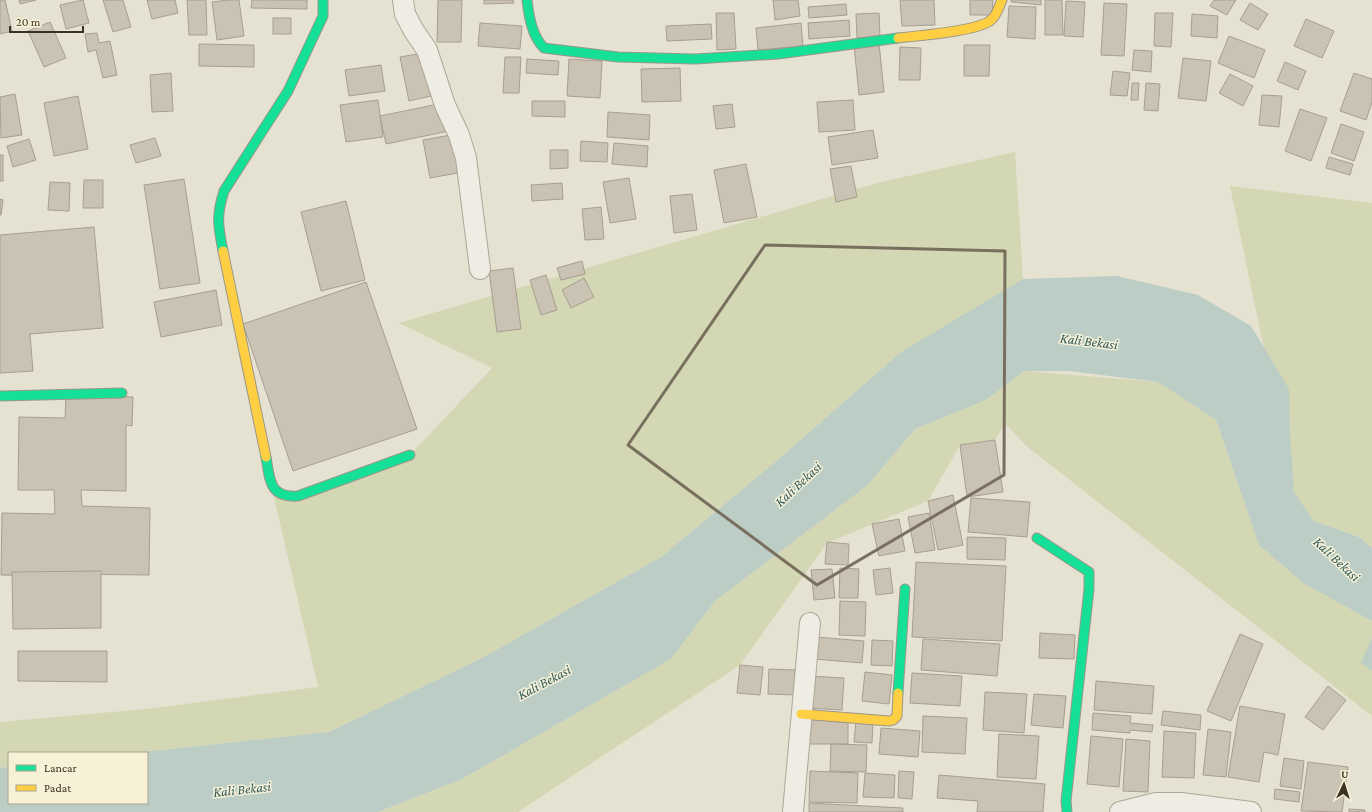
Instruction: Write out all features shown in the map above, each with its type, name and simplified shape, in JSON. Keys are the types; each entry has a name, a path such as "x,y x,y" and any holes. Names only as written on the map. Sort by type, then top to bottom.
{"street":[{"path":"323,0 323,16 288,91 224,191 219,206 218,226 274,490 280,495 289,497 298,496 410,456"},
{"path":"403,0 405,14 427,50 445,105 459,135 466,158 480,269"},
{"path":"527,0 535,36 540,45 544,48 618,57 695,60 778,54 955,31 986,24 993,19 1002,0"},
{"path":"0,396 122,393"},
{"path":"1037,538 1089,572 1088,597 1066,801 1067,812"},
{"path":"801,714 889,721 897,716 904,589"},
{"path":"793,812 810,623"},
{"path":"1120,812 1156,804 1181,803 1243,811"}],"highlighted area":[{"path":"765,245 1005,251 1004,475 817,585 628,445"}],"green space":[{"path":"1015,152 1023,279 901,352 773,464 661,557 482,658 329,732 143,752 8,752 8,767 0,768 0,722 146,709 318,687 271,484 280,495 410,455 492,368 399,323 877,183"},
{"path":"1230,186 1372,203 1372,548 1359,537 1314,521 1294,492"},
{"path":"1024,371 1158,382 1216,420 1259,545 1303,583 1372,621 1372,638 1362,663 1372,671 1372,716 1025,445 1005,423 995,440 960,445 928,501 827,543 740,665 518,812 378,812 462,779 671,659 715,601 868,485 915,429 986,400"}],"water":[{"name":"Kali Bekasi","path":"1117,276 1198,295 1251,326 1289,389 1290,435 1294,492 1314,521 1359,537 1372,548 1372,621 1303,583 1259,545 1216,420 1158,382 1069,371 1024,371 986,400 915,429 868,485 715,601 671,659 462,779 378,812 0,812 0,768 8,767 8,804 148,804 148,752 143,752 329,732 482,658 661,557 773,464 901,352 1023,279"},
{"path":"1372,638 1372,671 1361,663"}],"building":[{"path":"0,0 5,0 12,31 0,34"},
{"path":"19,0 36,0 20,4"},
{"path":"83,0 89,23 66,29 60,5"},
{"path":"103,0 123,0 131,27 113,32"},
{"path":"147,0 175,0 178,13 152,19"},
{"path":"187,0 206,0 207,35 189,35"},
{"path":"239,0 244,36 217,40 212,2"},
{"path":"252,0 307,0 307,9 251,8"},
{"path":"438,0 462,0 461,42 437,42"},
{"path":"484,0 513,0 514,3 484,4"},
{"path":"773,0 798,0 800,16 775,20"},
{"path":"900,0 934,0 935,25 902,26"},
{"path":"970,0 993,0 992,15 970,15"},
{"path":"1011,0 1041,0 1041,5 1011,2"},
{"path":"1045,0 1062,0 1063,35 1045,35"},
{"path":"1214,0 1236,0 1227,15 1210,6"},
{"path":"1066,1 1085,2 1083,37 1064,36"},
{"path":"1104,3 1127,4 1124,56 1101,55"},
{"path":"1250,3 1268,14 1258,30 1240,20"},
{"path":"846,4 847,15 809,18 808,7"},
{"path":"1009,6 1036,7 1035,39 1007,37"},
{"path":"716,13 734,13 736,49 717,50"},
{"path":"879,13 880,37 857,38 856,14"},
{"path":"1155,13 1173,13 1171,47 1154,46"},
{"path":"1192,14 1218,16 1217,38 1191,36"},
{"path":"273,18 291,18 291,34 273,34"},
{"path":"1306,19 1334,31 1322,58 1294,46"},
{"path":"849,20 850,36 809,39 808,23"},
{"path":"50,22 66,58 44,67 28,31"},
{"path":"480,23 522,26 520,49 478,46"},
{"path":"801,23 803,46 758,50 756,28"},
{"path":"711,24 712,39 667,41 666,26"},
{"path":"97,33 99,43 110,41 117,75 103,78 96,50 88,52 85,34"},
{"path":"1229,36 1265,50 1254,78 1218,63"},
{"path":"879,43 884,92 859,95 854,45"},
{"path":"199,44 254,45 254,67 199,66"},
{"path":"964,45 990,45 989,76 964,76"},
{"path":"900,47 921,48 920,80 899,80"},
{"path":"1134,50 1152,51 1151,72 1132,70"},
{"path":"423,53 431,96 409,101 400,57"},
{"path":"505,57 521,57 519,93 503,93"},
{"path":"1183,58 1211,61 1206,101 1178,98"},
{"path":"527,59 559,61 558,75 526,73"},
{"path":"569,59 602,61 600,98 567,96"},
{"path":"1285,62 1306,71 1298,90 1277,81"},
{"path":"381,65 385,91 349,96 345,70"},
{"path":"680,68 681,101 642,102 641,69"},
{"path":"1113,71 1130,73 1127,96 1110,95"},
{"path":"171,73 173,111 152,112 150,75"},
{"path":"1354,73 1372,79 1372,102 1366,120 1340,111"},
{"path":"1230,74 1253,86 1243,106 1219,93"},
{"path":"1132,83 1139,83 1138,100 1131,100"},
{"path":"1146,83 1160,84 1158,111 1144,110"},
{"path":"15,94 22,135 1,138 0,97"},
{"path":"1262,95 1282,96 1279,127 1259,125"},
{"path":"78,96 88,149 54,156 44,103"},
{"path":"378,100 383,137 346,142 340,105"},
{"path":"853,100 855,130 819,132 817,102"},
{"path":"532,101 565,101 565,117 532,116"},
{"path":"443,103 449,131 386,144 380,116"},
{"path":"732,104 735,127 716,129 713,106"},
{"path":"1300,109 1327,118 1311,161 1285,151"},
{"path":"608,112 650,115 649,140 607,137"},
{"path":"1341,124 1364,132 1354,161 1331,153"},
{"path":"873,130 878,158 832,165 828,137"},
{"path":"456,134 463,172 430,178 423,140"},
{"path":"155,138 161,156 136,163 130,145"},
{"path":"29,139 36,160 13,167 7,146"},
{"path":"581,141 608,143 607,162 580,161"},
{"path":"614,143 648,146 647,167 612,164"},
{"path":"550,150 568,150 568,168 550,169"},
{"path":"0,155 3,155 3,181 0,181"},
{"path":"1329,157 1353,164 1350,175 1326,168"},
{"path":"746,164 757,217 724,223 714,170"},
{"path":"851,166 857,197 836,202 830,169"},
{"path":"629,178 636,219 610,223 603,182"},
{"path":"184,179 200,283 160,289 144,185"},
{"path":"84,180 103,180 103,208 83,208"},
{"path":"50,182 70,183 69,211 48,210"},
{"path":"562,183 563,199 532,201 531,185"},
{"path":"692,194 697,230 674,233 670,196"},
{"path":"0,199 3,200 1,215 0,215"},
{"path":"346,201 365,280 321,291 301,212"},
{"path":"601,207 604,239 585,240 582,209"},
{"path":"94,227 103,328 30,334 33,371 0,373 0,235"},
{"path":"582,261 585,274 561,280 557,268"},
{"path":"513,268 521,329 497,332 489,271"},
{"path":"546,275 557,310 541,315 530,280"},
{"path":"584,278 594,297 571,308 562,290"},
{"path":"366,282 417,429 293,471 243,324"},
{"path":"216,290 222,325 161,337 154,302"},
{"path":"66,395 133,397 132,426 126,425 126,491 81,490 82,506 150,508 149,575 1,575 2,513 55,514 54,490 18,490 19,417 65,418"},
{"path":"995,440 1003,492 967,497 960,445"},
{"path":"953,495 963,545 938,550 928,501"},
{"path":"971,498 1030,502 1027,537 968,532"},
{"path":"929,513 935,550 915,553 908,517"},
{"path":"899,519 905,551 879,556 872,524"},
{"path":"967,537 1006,538 1005,560 967,559"},
{"path":"827,542 849,544 848,565 825,564"},
{"path":"916,562 1006,566 1002,641 912,637"},
{"path":"840,568 859,569 858,598 839,598"},
{"path":"890,568 893,593 876,595 873,570"},
{"path":"832,569 835,598 814,600 811,570"},
{"path":"101,571 101,628 13,629 12,572"},
{"path":"840,601 866,602 865,636 839,635"},
{"path":"1040,633 1075,635 1074,659 1039,658"},
{"path":"1240,634 1263,644 1231,721 1207,711"},
{"path":"816,637 864,641 862,663 814,659"},
{"path":"923,639 1000,644 997,676 921,670"},
{"path":"872,640 893,641 892,666 871,665"},
{"path":"18,651 107,651 107,682 18,681"},
{"path":"740,665 763,667 760,695 737,693"},
{"path":"769,669 795,670 794,695 768,694"},
{"path":"865,672 892,675 889,704 862,701"},
{"path":"912,673 962,676 960,706 910,703"},
{"path":"809,676 844,678 842,710 807,708"},
{"path":"1096,681 1154,686 1152,714 1094,710"},
{"path":"1328,686 1346,700 1323,730 1305,717"},
{"path":"985,692 1027,694 1024,733 983,730"},
{"path":"1034,694 1066,696 1063,728 1031,725"},
{"path":"1240,706 1285,714 1278,755 1264,752 1259,782 1228,777"},
{"path":"1163,711 1201,715 1200,730 1161,725"},
{"path":"1093,713 1131,716 1130,723 1153,725 1152,732 1130,730 1130,733 1092,730"},
{"path":"923,716 967,718 965,754 922,752"},
{"path":"805,719 848,719 848,744 805,744"},
{"path":"856,721 873,722 872,743 854,742"},
{"path":"881,728 920,731 918,757 879,754"},
{"path":"1208,729 1231,732 1226,777 1203,775"},
{"path":"1164,731 1196,733 1194,778 1162,777"},
{"path":"999,734 1039,736 1036,779 997,777"},
{"path":"1091,736 1123,739 1119,787 1087,784"},
{"path":"1126,739 1150,741 1148,792 1123,791"},
{"path":"831,744 867,745 866,772 830,771"},
{"path":"1284,758 1304,761 1301,789 1280,786"},
{"path":"1308,762 1348,767 1342,812 1301,811"},
{"path":"810,771 858,773 857,803 809,802"},
{"path":"899,771 914,772 912,799 898,798"},
{"path":"865,773 895,775 894,798 863,797"},
{"path":"939,775 1045,784 1043,812 977,812 978,801 937,798"},
{"path":"1275,789 1300,792 1299,802 1274,799"},
{"path":"809,803 903,808 903,812 809,812"},
{"path":"1349,809 1365,810 1365,812 1349,812"}],"traffic: fast":[{"path":"223,251 220,235 219,214 224,191 288,91 323,16 323,0"},
{"path":"527,0 534,32 544,48 618,57 695,59 778,54 898,38"},
{"path":"0,396 122,393"},
{"path":"266,457 270,480 276,491 288,496 298,496 410,455"},
{"path":"1037,538 1089,572 1089,589 1066,801 1067,812"},
{"path":"898,693 905,589"}],"traffic: slow":[{"path":"898,38 976,27 992,19 1002,0"},
{"path":"223,251 266,457"},
{"path":"801,714 889,721 893,720 897,716 898,693"}]}
